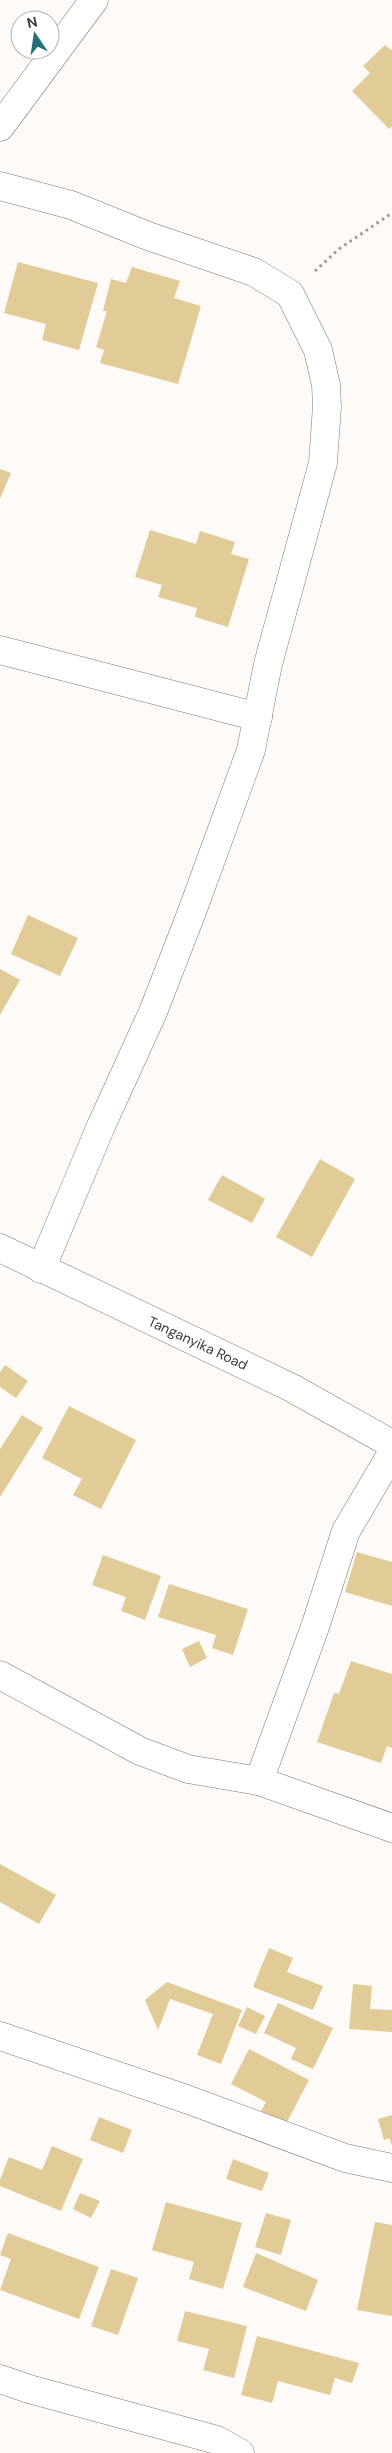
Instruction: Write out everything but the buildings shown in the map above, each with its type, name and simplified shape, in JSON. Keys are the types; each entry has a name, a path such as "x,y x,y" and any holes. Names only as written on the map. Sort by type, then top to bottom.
{"street":[{"path":"0,127 94,0"},
{"path":"0,186 71,205 148,236 254,272 290,294 318,350 326,385 326,438 323,463 268,664 251,750 194,909 153,1012 101,1126 42,1270"},
{"path":"0,650 258,717"},
{"name":"Tanganyika Road","path":"0,1248 42,1270 292,1388 392,1444"},
{"path":"259,1781 315,1627 346,1531 392,1453"},
{"path":"0,1675 140,1751 188,1769 259,1781 392,1828"},
{"path":"0,2036 189,2100 345,2158 392,2168"},
{"path":"0,2378 29,2389 217,2440 240,2453"}],"path":[{"path":"290,294 339,249 392,213"}]}
